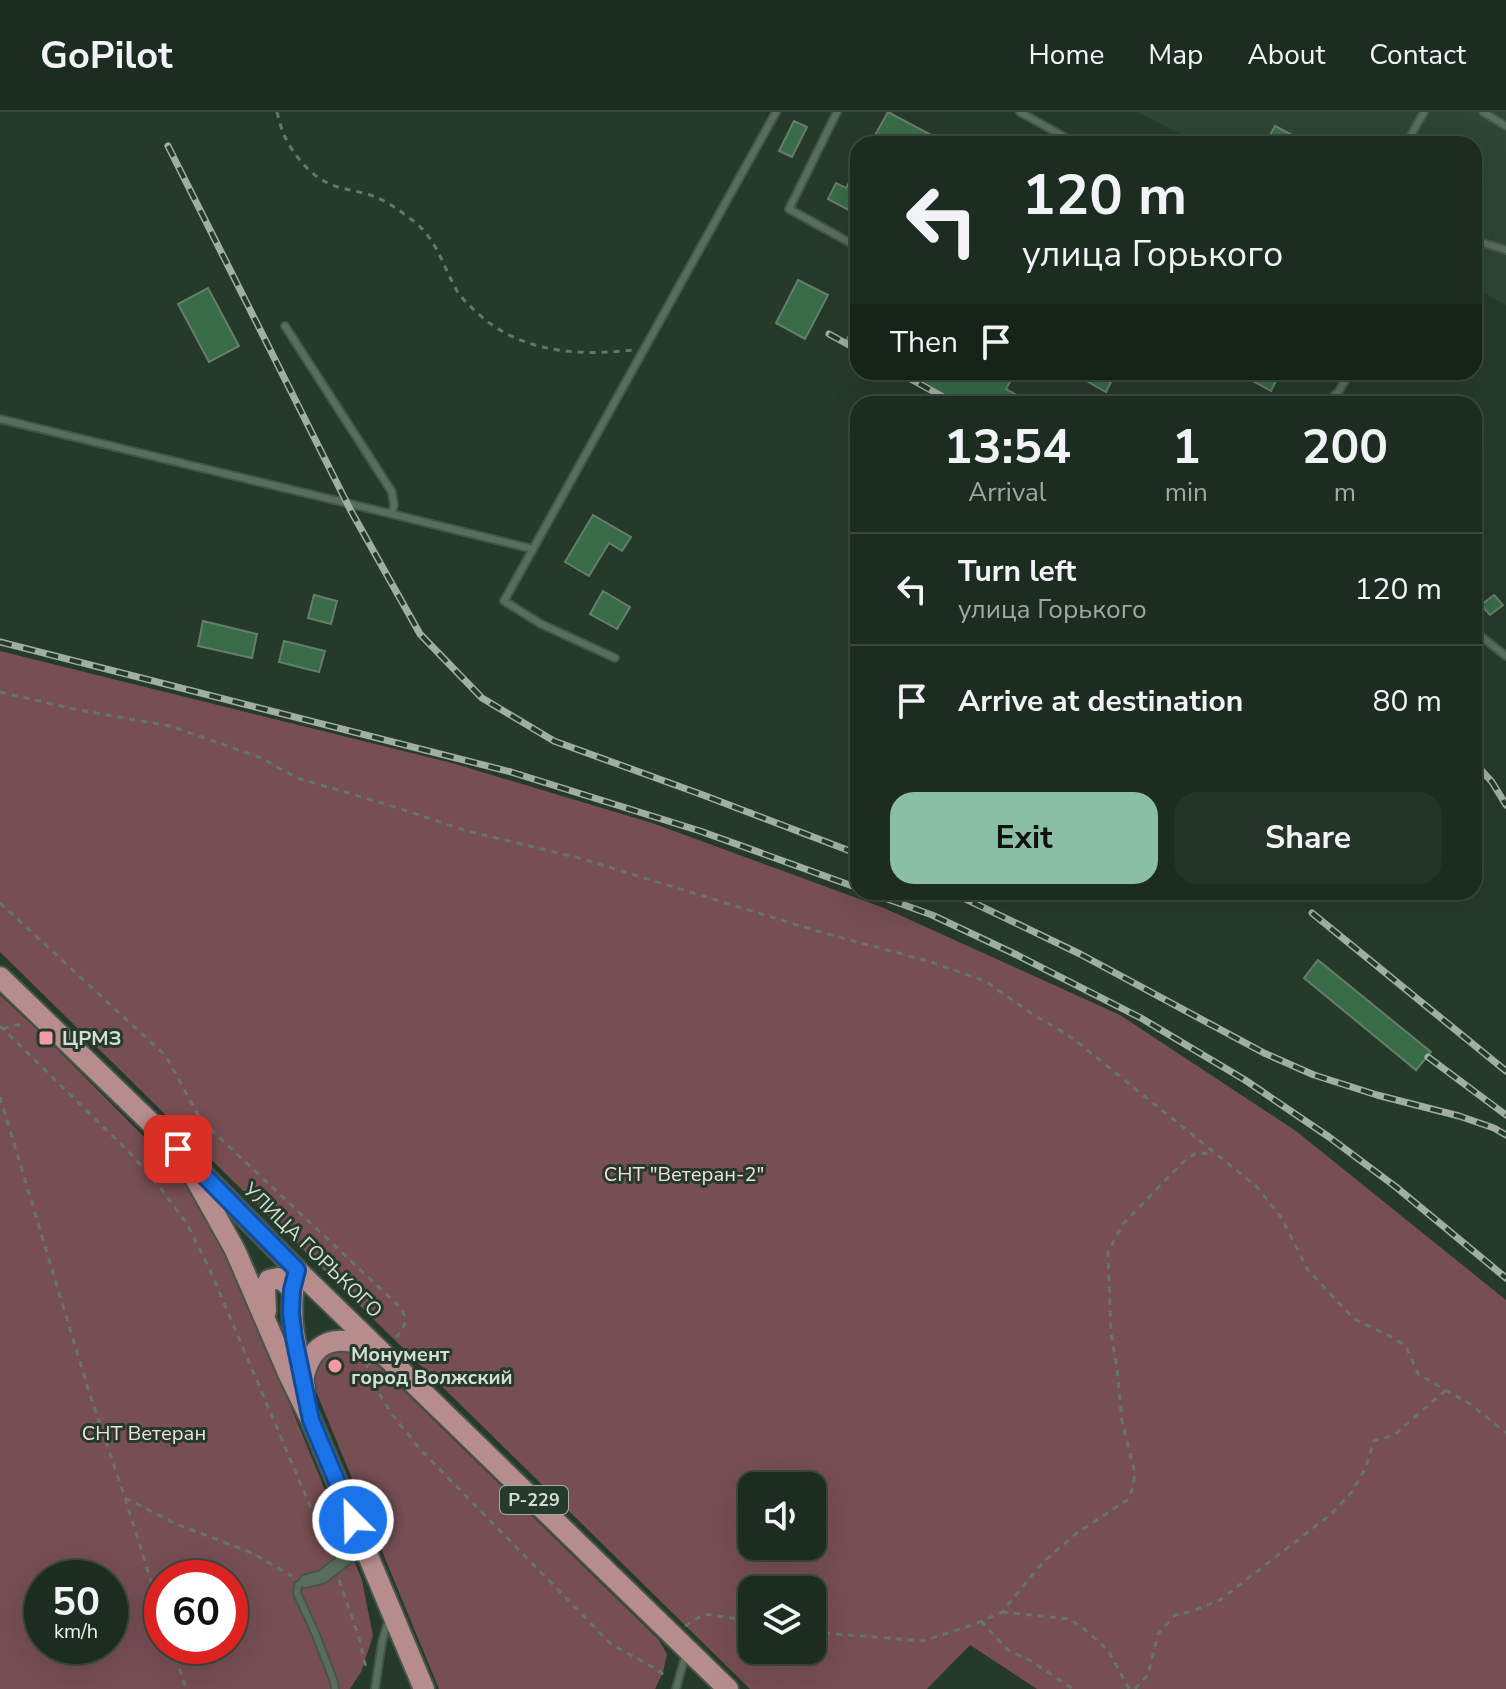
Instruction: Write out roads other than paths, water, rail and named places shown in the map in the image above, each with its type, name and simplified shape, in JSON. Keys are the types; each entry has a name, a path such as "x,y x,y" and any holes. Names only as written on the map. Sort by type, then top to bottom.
{"main road":[{"name":"Р-229","path":"0,977 178,1149"},
{"name":"УЛИЦА ГОРЬКОГО","path":"178,1149 294,1280 382,1351"},
{"path":"178,1149 235,1250 311,1420 424,1689"},
{"path":"269,1328 265,1298 269,1280 278,1278 286,1283 294,1280 291,1313 294,1338 311,1420"},
{"path":"303,1381 308,1361 314,1352 332,1341 345,1339 382,1351"},
{"name":"Р-229","path":"382,1351 728,1689"}],"street":[{"path":"306,1581 322,1577 364,1544"}],"lane":[{"path":"615,658 541,624 504,601 776,112"},
{"path":"837,112 789,209 850,243"},
{"path":"1020,112 1063,136"},
{"path":"1410,136 1424,112"},
{"path":"1483,112 1506,126"},
{"path":"1482,242 1506,250"},
{"path":"285,326 392,492 392,514"},
{"path":"0,419 533,549"},
{"path":"1482,637 1506,656"},
{"path":"306,1581 298,1585 297,1593 335,1689"},
{"path":"375,1689 382,1642 391,1612"},
{"path":"677,1687 680,1642"}],"railway":[{"path":"168,146 351,511 420,634 482,698 554,741 850,851"},
{"path":"829,334 850,346"},
{"path":"912,380 942,396"},
{"path":"0,642 511,772 700,831 850,885"},
{"path":"1482,771 1506,805"},
{"path":"890,900 932,915 1017,955 1141,1018 1245,1080 1396,1187 1506,1278"},
{"path":"968,900 1080,954 1264,1053 1314,1075 1459,1116 1506,1135"},
{"path":"1312,913 1506,1071"},
{"path":"1428,1057 1506,1115"}],"place":[{"name":"ЦРМЗ","path":"46,1038"},
{"name":"Монумент город Волжский","path":"335,1366"}],"park label":[{"name":"СНТ \"Ветеран-2\"","path":"684,1174"},
{"name":"СНТ Ветеран","path":"144,1433"}]}
